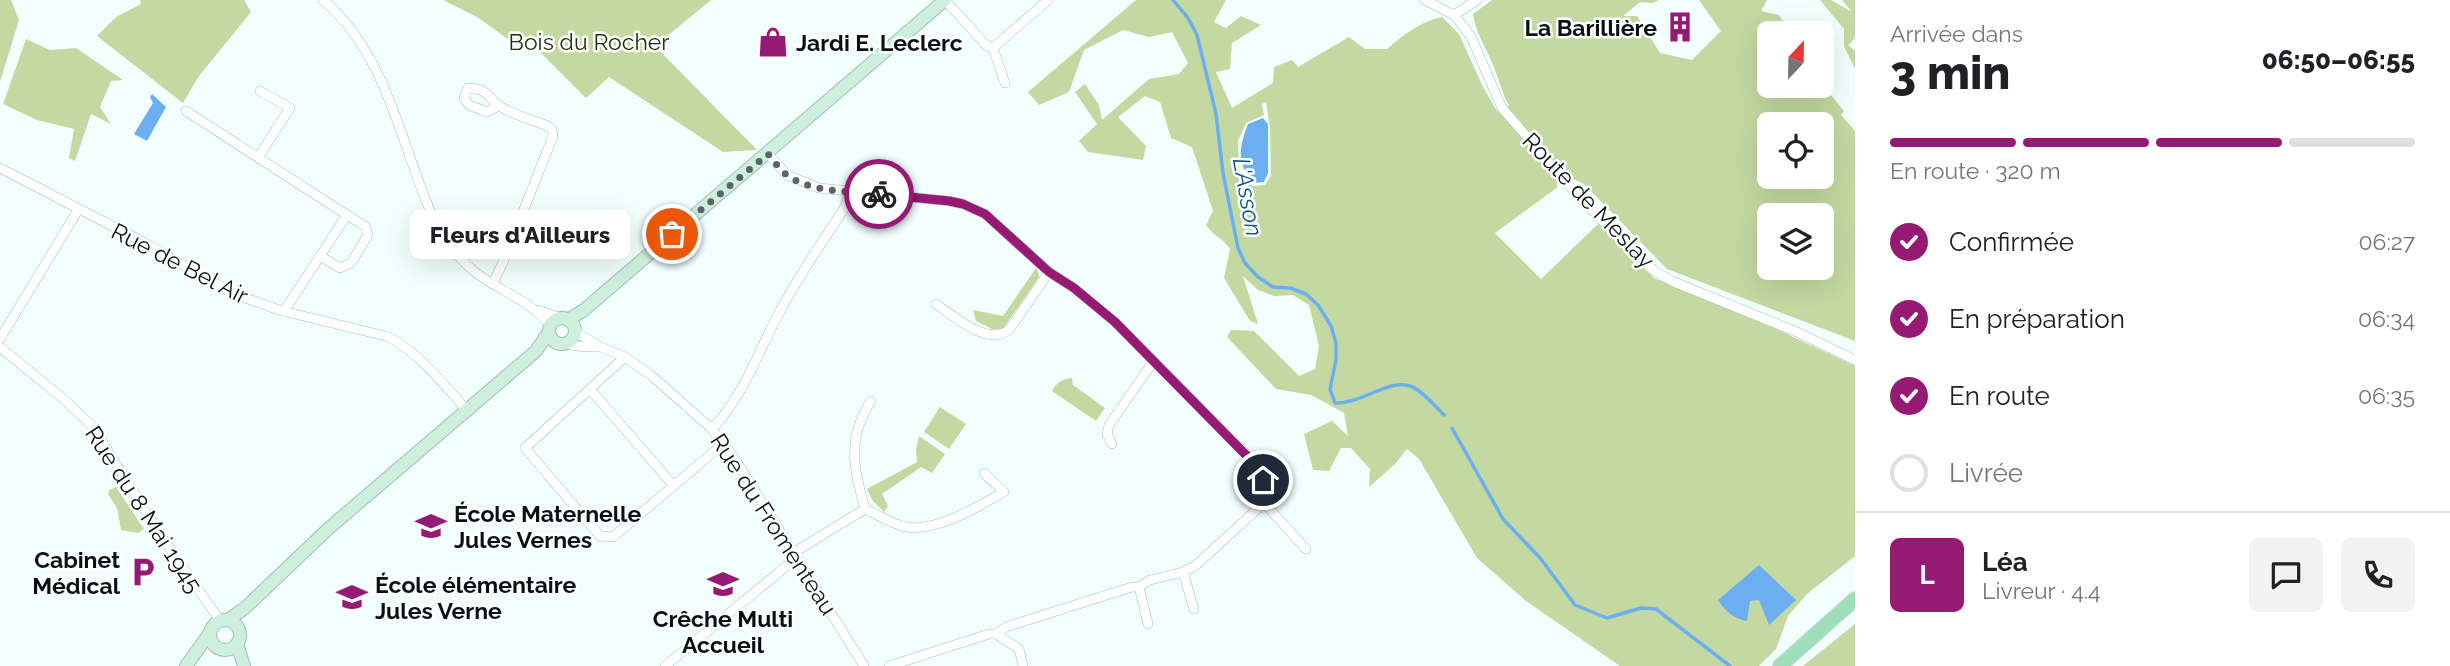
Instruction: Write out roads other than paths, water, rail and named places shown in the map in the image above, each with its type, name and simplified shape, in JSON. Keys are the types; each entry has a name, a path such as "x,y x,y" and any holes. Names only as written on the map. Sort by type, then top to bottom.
{"main road":[{"path":"188,664 212,626 229,623 319,537 466,409 562,330 945,0"},
{"path":"1780,666 1855,599"},
{"path":"229,623 240,636 237,644 243,666"},
{"path":"209,634 211,643 243,666"},
{"path":"188,664 237,644"}],"street":[{"path":"323,0 339,16 369,56 439,231 463,261 562,330"},
{"path":"945,0 987,46 993,48"},
{"path":"993,48 1048,0"},
{"path":"1425,0 1454,15 1477,0"},
{"name":"Route de Meslay","path":"1454,15 1471,37 1502,108 1578,197 1635,254 1665,277 1797,332 1855,360"},
{"path":"993,48 1005,83"},
{"path":"259,156 290,108 260,91"},
{"path":"493,283 553,136 548,126 498,106"},
{"path":"186,111 365,226 368,235 351,263 340,268 320,256"},
{"path":"768,154 787,175 819,188 949,201 978,210 1049,272 1093,303 1247,456 1266,487 1264,503 1200,561 1183,572 1150,580 1139,587 1006,627 996,634"},
{"name":"Rue de Bel Air","path":"0,169 147,244 232,293 285,311 389,337 405,346 424,363 466,409"},
{"path":"712,429 734,403 780,311 845,207 852,191"},
{"path":"0,339 78,210"},
{"path":"285,311 347,215"},
{"path":"936,304 975,330 992,336 1002,336 1010,330 1049,272"},
{"name":"Rue du Fromenteau","path":"562,330 584,347 601,347"},
{"name":"Rue du Fromenteau","path":"562,330 625,357 680,399 712,429 724,443 864,666"},
{"name":"Rue du 8 Mai 1945","path":"0,347 93,427 158,531 229,623"},
{"path":"625,357 525,448 600,536 613,537 724,443"},
{"path":"1112,444 1107,434 1109,425 1153,362"},
{"path":"590,389 673,485"},
{"path":"865,509 853,459 858,425 871,401"},
{"path":"865,509 909,527 922,527 960,516 1004,492 984,473"},
{"path":"1264,503 1306,549"},
{"path":"665,666 789,564 809,543 865,509"},
{"path":"1183,572 1194,609"},
{"path":"1139,587 1147,624"},
{"path":"888,666 989,634 996,634 1019,649 1023,666"}],"water":[{"path":"152,94 166,107 147,141 134,134 153,103 150,97"},
{"path":"1263,118 1268,124 1268,173 1264,182 1253,183 1244,168 1241,148 1248,124"},
{"path":"1759,565 1796,600 1769,625 1759,600 1750,601 1747,621 1731,614 1718,600"}],"waterway":[{"name":"L'Asson","path":"1173,0 1188,18 1197,35 1216,114 1223,173 1238,248 1245,263 1258,277 1273,287 1290,288 1306,294 1318,305 1331,326 1336,343 1336,360 1330,389 1335,403 1355,400 1402,385 1419,391 1444,415"},
{"name":"L'Asson","path":"1452,428 1503,519 1541,559 1575,605 1607,618 1641,608 1656,609 1730,666"}],"place":[{"name":"La Barillière","path":"1680,27"},
{"name":"Jardi E. Leclerc","path":"773,42"},
{"name":"Fleurs d'Ailleurs","path":"672,234"},
{"name":"École Maternelle Jules Vernes","path":"431,526"},
{"name":"Cabinet Médical","path":"143,572"},
{"name":"Crêche Multi Accueil","path":"723,584"},
{"name":"École élémentaire Jules Verne","path":"352,597"}],"park label":[{"name":"Bois du Rocher","path":"589,41"}]}
